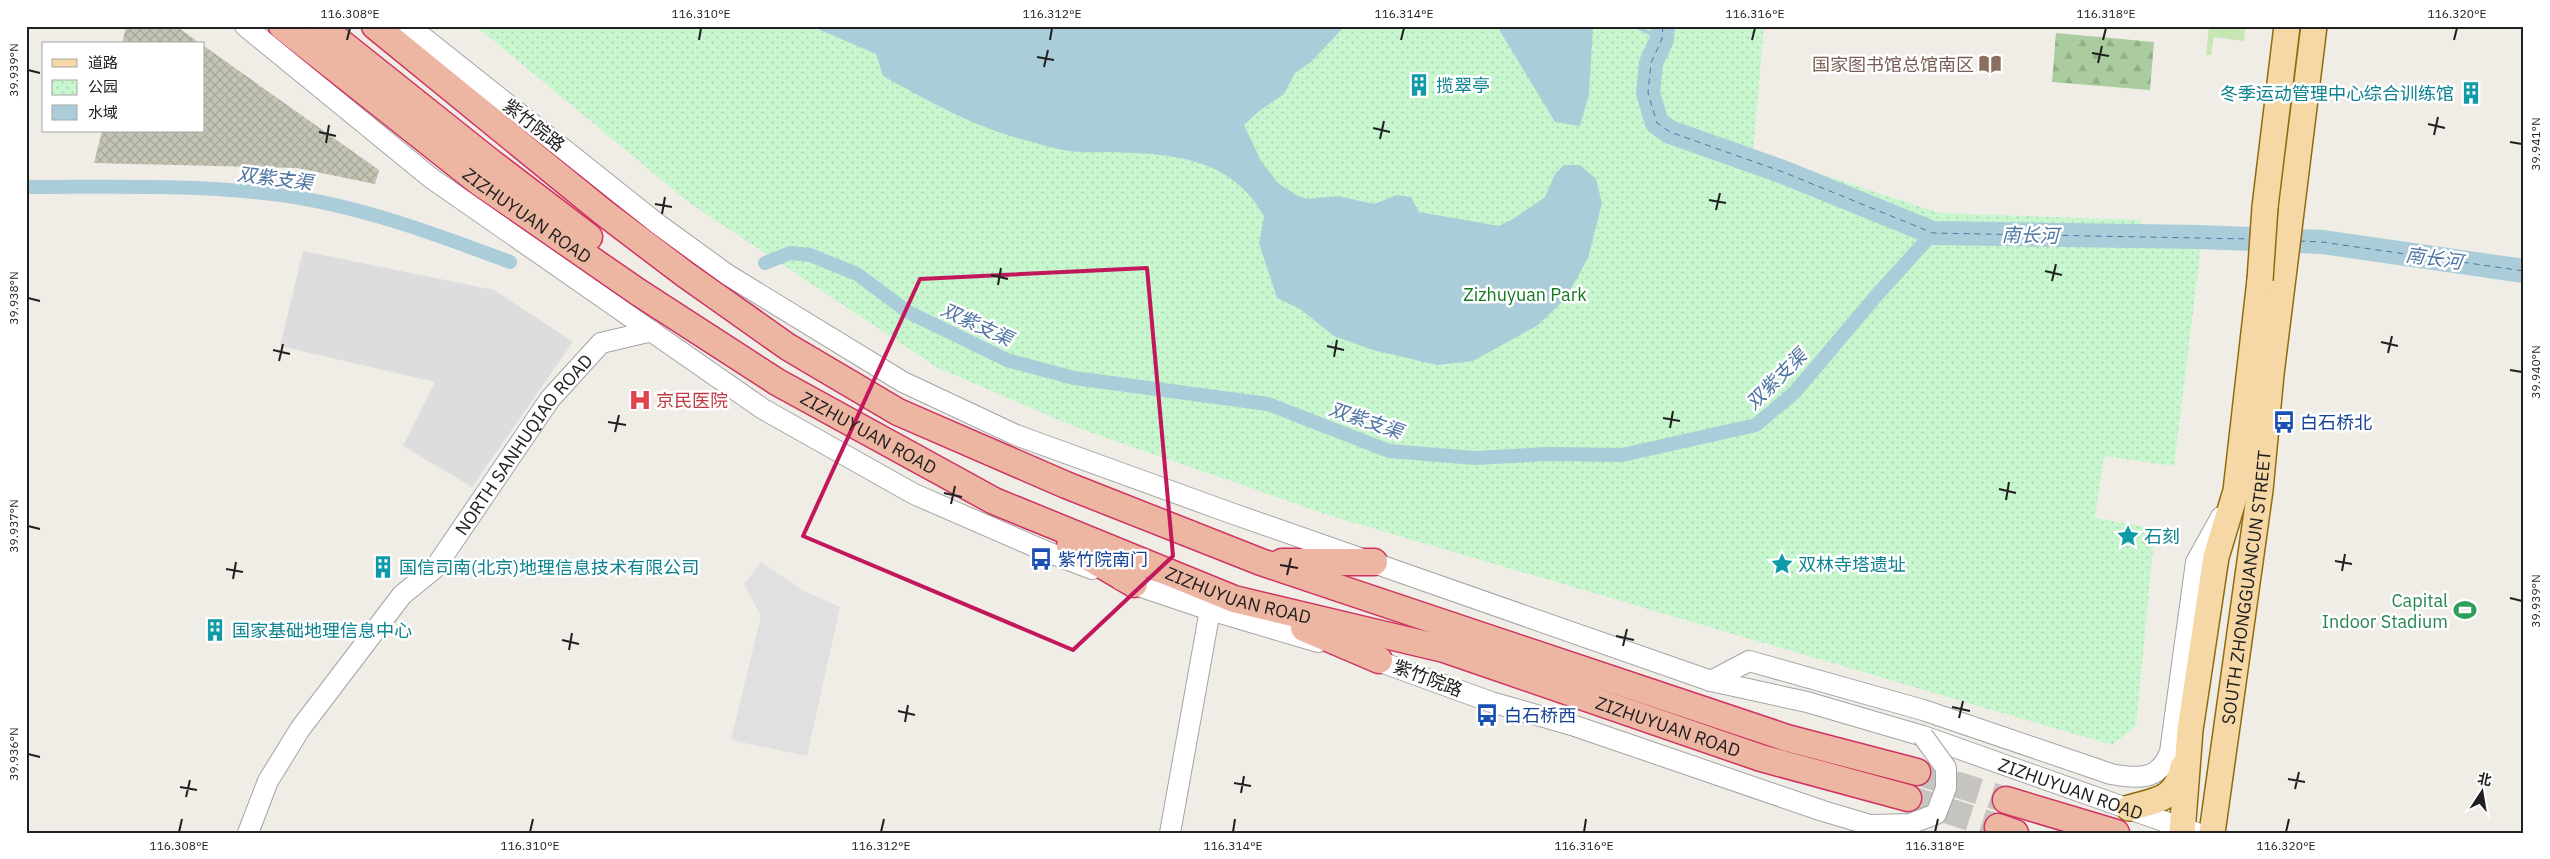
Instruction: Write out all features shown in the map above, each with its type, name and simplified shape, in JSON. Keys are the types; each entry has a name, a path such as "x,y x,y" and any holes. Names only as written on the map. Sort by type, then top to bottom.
{"highway":[{"path":"261,26 345,76"},
{"name":"ZIZHUYUAN ROAD","path":"282,26 479,182 638,292 777,382 994,501 1234,599 1444,649 1761,758 1908,798"},
{"path":"320,26 488,160 721,336 777,382"},
{"path":"339,26 495,151 696,297 788,347"},
{"name":"ZIZHUYUAN ROAD","path":"375,26 603,212 788,347 898,412 1066,485 1261,562 1787,738 1917,772"},
{"path":"994,501 1134,584"},
{"path":"1261,562 1374,562"},
{"path":"1234,599 1380,660"},
{"name":"ZIZHUYUAN ROAD","path":"2006,800 2116,833"}],"main road":[{"path":"2271,282 2265,207 2287,26"},
{"path":"2271,282 2291,213 2314,26"},
{"name":"SOUTH ZHONGGUANCUN STREET","path":"2187,831 2190,730 2216,557 2236,491 2271,282"},
{"name":"SOUTH ZHONGGUANCUN STREET","path":"2212,833 2260,490 2271,282"},
{"path":"2129,808 2164,798 2176,788 2190,730"}],"street":[{"name":"紫竹院路","path":"245,26 431,178 763,409 914,494 1045,551 1134,584 1210,610 1380,660 1491,702 1575,726 1823,811 1896,833"},
{"name":"ZIZHUYUAN ROAD","path":"409,26 659,225 728,275 903,382 1016,435 1219,509 1711,681 1807,702 1923,736 2129,808 2187,831"},
{"name":"NORTH SANHUQIAO ROAD","path":"248,833 268,781 300,729 402,595 435,568 550,398 601,343 652,331"},
{"path":"1711,681 1748,661 1924,710 2111,774 2136,778 2153,773 2165,765 2170,752 2196,562 2236,491"},
{"path":"1170,833 1210,610"},
{"path":"1872,825 1910,824 1936,814 1946,788 1946,768 1923,736"}],"highlighted area":[{"path":"1147,268 1173,556 1073,650 803,536 920,279"}],"shaded area":[{"path":"126,26 176,26 198,42 122,42"},
{"path":"205,47 379,170 375,184 297,168 94,163 102,132 205,132"},
{"path":"303,251 494,290 573,342 472,487 403,446 435,382 280,346"},
{"path":"761,562 804,591 840,607 807,756 731,740 761,616 744,584"}],"green space":[{"name":"Zizhuyuan Park","path":"476,26 1764,26 1753,152 1940,213 2141,220 2141,246 2201,247 2174,466 2104,456 2095,518 2155,528 2136,726 2112,745 1331,516 1078,428 938,368 688,202"},
{"path":"2209,26 2245,26 2244,41 2214,37 2211,55 2206,55"},
{"path":"2056,33 2154,42 2150,90 2052,82"}],"water":[{"path":"811,26 1345,26 1311,62 1295,73 1284,94 1259,111 1244,125 1261,161 1278,183 1296,195 1307,199 1338,196 1374,204 1397,195 1411,197 1419,212 1499,226 1513,219 1545,197 1555,174 1564,165 1580,165 1596,179 1602,203 1588,258 1566,298 1538,325 1473,361 1437,365 1373,350 1334,336 1300,309 1277,298 1259,243 1264,216 1250,196 1235,181 1217,170 1178,158 1156,155 1063,150 1003,134 950,112 883,76 876,54"},
{"path":"1497,26 1593,26 1589,94 1580,126 1555,122"}],"waterway":[{"path":"1635,26 1662,39"},
{"name":"南长河","path":"1663,26 1662,39 1651,63 1648,93 1657,123 1670,132 1783,172 1933,233 2200,237 2322,242 2524,271"},
{"name":"双紫支渠","path":"26,187 180,187 273,194 364,212 510,262"},
{"name":"双紫支渠","path":"765,263 790,253 810,255 857,274 908,312 1007,360 1074,378 1268,404 1389,451 1475,458 1547,454 1622,455 1756,425 1795,392 1876,296 1933,233"}],"ferry route":[{"path":"1663,26 1662,39 1651,63 1648,93 1657,123 1670,132 1783,172 1933,233 2250,239"},
{"path":"2299,241 2322,242 2524,271"}],"tunnel":[{"path":"1917,772 2006,800"},
{"path":"1908,798 1998,827"}],"place":[{"name":"国家图书馆总馆南区","path":"1990,64"},
{"name":"揽翠亭","path":"1419,85"},
{"name":"冬季运动管理中心综合训练馆","path":"2471,93"},
{"name":"京民医院","path":"640,400"},
{"name":"白石桥北","path":"2284,422"},
{"name":"石刻","path":"2128,536"},
{"name":"紫竹院南门","path":"1041,559"},
{"name":"双林寺塔遗址","path":"1782,564"},
{"name":"国信司南(北京)地理信息技术有限公司","path":"383,567"},
{"name":"Capital Indoor Stadium","path":"2465,610"},
{"name":"国家基础地理信息中心","path":"215,630"},
{"name":"白石桥西","path":"1487,715"}]}
